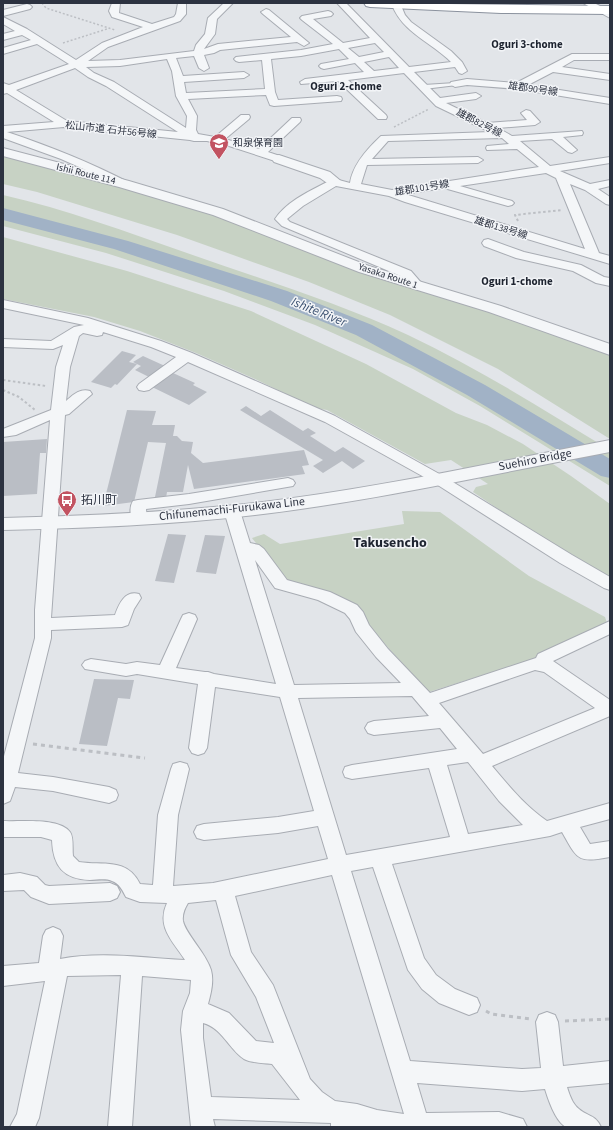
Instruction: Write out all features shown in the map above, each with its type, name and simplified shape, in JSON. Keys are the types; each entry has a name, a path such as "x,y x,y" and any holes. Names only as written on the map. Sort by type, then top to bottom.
{"highway":[{"path":"370,3 501,9 601,8"},
{"path":"504,3 601,8"}],"street":[{"path":"116,3 114,12 116,15 154,28"},
{"path":"5,89 77,64 105,45 178,19 181,14 182,3"},
{"path":"204,68 198,53 201,45 210,34 213,18 230,3"},
{"name":"雄郡82号線","path":"340,3 375,40 439,102 507,137 547,169 589,188 609,200"},
{"path":"318,4 329,15 305,18 341,46 372,74"},
{"path":"397,5 408,25 452,56 467,82"},
{"path":"3,13 27,7"},
{"path":"266,12 312,51"},
{"path":"3,20 24,31 37,41 77,64 91,75 110,84 194,138"},
{"path":"3,37 24,31"},
{"path":"77,64 120,63 198,53 218,47 299,39"},
{"path":"239,60 312,51 375,40"},
{"path":"3,51 37,41"},
{"path":"324,66 390,54"},
{"path":"170,56 177,71 181,96 192,116 191,130 194,138"},
{"path":"266,57 268,63 270,92 274,102 336,99"},
{"path":"518,86 572,57 610,57"},
{"path":"305,82 458,64"},
{"path":"552,69 610,83"},
{"path":"179,79 244,75"},
{"path":"340,78 382,116"},
{"path":"533,78 556,82"},
{"name":"雄郡90号線","path":"455,84 467,82 518,86 610,101"},
{"path":"5,89 64,124"},
{"path":"181,96 270,92"},
{"path":"439,102 476,96"},
{"path":"487,126 535,122 526,113"},
{"path":"217,140 245,117"},
{"path":"261,153 296,120"},
{"name":"松山市道 石井56号線","path":"3,129 64,124 217,140 279,159"},
{"path":"355,187 356,174 374,149 385,138 507,137 578,133"},
{"path":"3,134 37,145 94,168 124,184"},
{"path":"554,135 572,150"},
{"path":"491,148 520,146"},
{"name":"Ishii Route 114","path":"3,152 169,196"},
{"path":"279,159 325,175 335,182 285,214 281,219 286,224 348,251 407,274 418,286"},
{"path":"365,162 478,160"},
{"name":"雄郡101号線","path":"335,182 392,193 485,178 500,171 547,169 610,160"},
{"path":"561,176 594,256"},
{"path":"485,178 498,187 516,214"},
{"path":"589,188 610,183"},
{"path":"444,184 479,198 508,203"},
{"name":"雄郡138号線","path":"392,193 409,200 610,260"},
{"name":"Yasaka Route 1","path":"169,196 257,227 310,249 358,266 494,309 610,350"},
{"path":"488,243 520,255 577,268 600,280 610,282"},
{"path":"3,304 83,321 142,338 187,356 330,419 438,479 566,559 610,584"},
{"path":"3,343 53,345 79,330 86,329 130,340 142,338"},
{"path":"73,334 62,367 61,387 51,416 55,442 43,610 43,638 5,787 53,784 110,795"},
{"path":"144,387 187,356"},
{"path":"3,433 11,432 64,411 80,396 85,394"},
{"name":"Suehiro Bridge","path":"459,474 610,446"},
{"name":"Chifunemachi-Furukawa Line","path":"3,524 139,519 232,511 291,504 438,479 459,474"},
{"path":"139,519 138,506 288,483"},
{"path":"232,511 418,1126"},
{"path":"243,547 253,549 282,584 324,596 351,609 357,616 362,628 382,653 444,721 517,808 529,819 544,829"},
{"path":"43,624 122,621 126,608 133,598"},
{"path":"166,672 189,619"},
{"path":"541,664 544,658 610,627"},
{"path":"91,665 126,670 137,668 208,678 287,692 421,695 528,666 541,664 548,666 610,709"},
{"path":"204,744 208,678"},
{"path":"352,772 436,759 476,759 610,709"},
{"path":"385,731 444,721"},
{"path":"436,759 461,843"},
{"path":"180,769 168,814 172,895 175,908 173,920 177,929 197,959 201,971 202,985 200,998 194,1011 192,1031 201,1118 339,1117 400,1125 499,1124 515,1127"},
{"path":"3,829 41,829 55,831 62,836 64,858 71,867 81,871 111,871 119,874 127,880 133,891 140,893 172,895 196,894 223,890 339,865 544,829 610,812"},
{"path":"204,832 278,825 325,817"},
{"path":"568,823 580,846 586,852 609,852"},
{"path":"380,858 415,963 429,982 441,992 469,1005"},
{"path":"3,883 20,881 30,883 38,891 49,896 110,892"},
{"path":"223,890 240,955 265,992 301,1084"},
{"path":"22,1127 28,1118 53,969 53,936"},
{"path":"3,976 87,964 132,965 201,971"},
{"path":"120,1127 132,965"},
{"path":"194,1011 209,1014 221,1020 251,1051 277,1054 284,1060 289,1070 314,1100 339,1117"},
{"path":"547,1022 553,1076 559,1098 570,1117 589,1127"},
{"path":"402,1071 522,1080 610,1072"}],"lane":[{"path":"424,87 455,84"}],"path":[{"path":"42,3 46,8 130,35"},
{"path":"49,47 110,28"},
{"path":"385,138 392,129 439,102"},
{"path":"524,235 516,214 574,208"},
{"path":"3,380 61,387"},
{"path":"3,390 51,416"},
{"path":"17,742 145,758"}],"green space":[{"path":"3,156 157,197 234,222 610,355 610,439 498,369 390,315 309,282 177,235 37,192 3,184"},
{"path":"3,195 96,221 326,301 408,335 485,375 610,450 610,486 480,406 413,369 315,325 224,291 106,253 3,226"},
{"path":"3,237 127,271 251,311 366,364 456,413 487,425 523,444 610,504 610,577 528,529 473,492 476,487 488,484 451,460 425,464 327,410 315,408 196,353 140,331 94,317 3,299"},
{"path":"402,511 440,512 529,576 605,617 607,623 543,655 429,692 371,629 368,623 285,581 252,538 264,534 280,544 404,524"}],"building":[{"path":"122,351 136,355 129,362 137,364 117,385 115,384 111,388 91,382"},
{"path":"143,356 165,366 149,377 135,370 141,366 133,362"},
{"path":"173,373 195,383 193,385 207,392 189,405 152,387"},
{"path":"246,406 261,416 270,410 303,431 308,428 316,433 310,436 335,452 343,447 365,461 353,469 342,461 323,473 313,466 323,460 240,410"},
{"path":"127,410 156,411 152,425 175,425 173,436 177,436 182,441 193,442 191,453 203,463 304,450 309,465 302,466 305,474 194,489 188,465 183,492 167,492 166,498 155,497 166,443 148,442 134,502 103,506"},
{"path":"47,439 46,453 40,453 37,494 3,496 3,442"},
{"path":"168,534 186,535 174,583 155,581"},
{"path":"205,535 225,536 216,574 196,572"},
{"path":"94,679 134,680 130,699 118,698 107,746 79,744"}],"waterway":[{"name":"Ishite River","path":"3,214 121,245 279,296 364,330 476,390 610,470"}],"place":[{"name":"和泉保育園","path":"219,160"},
{"name":"拓川町","path":"67,517"}],"district":[{"name":"Oguri 3-chome","path":"527,44"},
{"name":"Oguri 2-chome","path":"346,86"},
{"name":"Oguri 1-chome","path":"517,281"},
{"name":"Takusencho","path":"390,543"}]}
